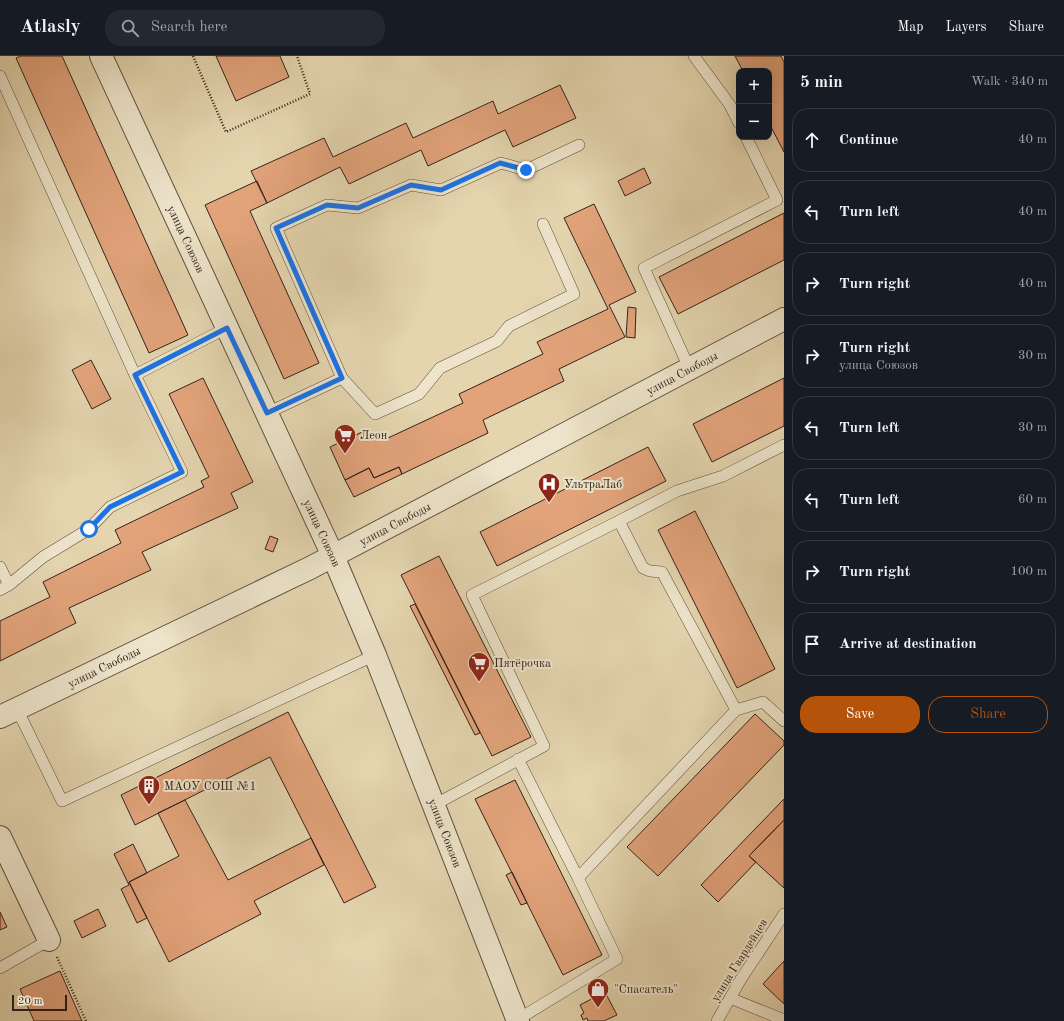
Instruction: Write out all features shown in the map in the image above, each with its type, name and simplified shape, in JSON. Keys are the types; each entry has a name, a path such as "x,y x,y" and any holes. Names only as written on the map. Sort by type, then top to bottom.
{"street":[{"name":"улица Союзов","path":"101,56 333,556 375,656 518,1020"},
{"name":"улица Свободы","path":"8,713 333,556 690,370 784,319"},
{"path":"0,837 49,940"}],"lane":[{"path":"694,56 730,105 736,117"},
{"path":"0,76 135,375 182,472 110,507 89,529 43,557 4,588 0,567"},
{"path":"690,370 644,268 777,200 747,140"},
{"path":"543,224 574,294 509,326 497,341 440,368 420,394 375,414 342,378 276,228 327,205 358,208 411,185 441,190 500,163 526,170 579,145"},
{"path":"135,375 227,328"},
{"path":"267,413 342,378"},
{"path":"434,805 544,746 472,595 677,491 723,476 784,445"},
{"path":"620,521 643,568 650,571 662,572 736,710"},
{"path":"8,713 62,801 375,656"},
{"path":"578,878 736,710 763,702 784,721"},
{"path":"518,759 617,959 518,1020"},
{"name":"улица Гвардейцев","path":"717,1021 741,980 784,914"},
{"path":"0,968 49,940"},
{"path":"730,998 784,1020"}],"path":[{"path":"193,56 226,132 310,94 297,56"},
{"path":"49,940 86,1021"}],"building":[{"path":"21,56 62,56 188,335 149,353 16,58"},
{"path":"216,56 280,56 289,77 236,101"},
{"path":"735,56 781,56 784,62 784,152 772,129 772,68 741,68"},
{"path":"560,85 576,118 513,147 505,130 428,166 421,150 349,184 340,167 267,203 251,171 324,138 333,157 406,123 413,138 493,101 498,114"},
{"path":"644,168 651,183 625,196 618,181"},
{"path":"257,181 267,203 250,211 319,363 284,379 205,205"},
{"path":"594,204 636,292 609,305 625,337 559,369 564,381 483,420 488,433 402,474 399,467 374,478 369,468 345,480 330,447 362,432 367,441 385,432 388,438 463,403 459,394 543,354 537,342 608,309 564,218"},
{"path":"784,213 784,260 678,314 659,277"},
{"path":"628,307 636,308 635,338 626,337"},
{"path":"91,360 111,399 92,409 72,370"},
{"path":"203,378 253,482 231,493 238,508 142,552 151,570 69,608 76,623 0,661 0,621 50,597 43,582 121,543 115,530 204,487 201,481 209,477 169,394"},
{"path":"784,378 784,426 712,462 693,424"},
{"path":"648,447 666,481 497,566 480,532"},
{"path":"399,467 402,474 354,497 345,480 369,468 374,478"},
{"path":"695,511 775,669 737,688 658,530"},
{"path":"270,536 278,539 273,552 265,549"},
{"path":"439,556 531,737 492,756 401,575"},
{"path":"415,604 480,733 475,735 410,606"},
{"name":"МАОУ СОШ №1","path":"288,712 376,887 344,903 270,757 135,825 121,795"},
{"path":"755,714 784,741 784,745 658,876 627,847"},
{"path":"515,780 602,955 563,975 475,799"},
{"path":"784,799 784,820 749,856 756,862 718,902 701,885"},
{"path":"185,800 228,880 311,838 324,865 254,901 261,914 169,962 129,882 179,856 158,813"},
{"path":"784,820 784,888 749,856"},
{"path":"133,844 147,873 129,882 147,918 137,923 121,889 129,885 114,854"},
{"path":"512,872 527,903 521,905 506,875"},
{"path":"98,909 106,926 82,938 74,921"},
{"path":"0,912 7,927 0,930"},
{"path":"784,961 784,1004 763,984"},
{"path":"60,971 82,1021 34,1021 20,989"},
{"name":"\"Спасатель\"","path":"605,992 617,1015 604,1021 588,1021 587,1018 583,1020 581,1015 584,1013 580,1005"}],"place":[{"name":"Леон","path":"345,454"},
{"name":"УльтраЛаб","path":"549,504"},
{"name":"Пятёрочка","path":"479,682"},
{"name":"МАОУ СОШ №1","path":"149,806"},
{"name":"\"Спасатель\"","path":"598,1008"}],"route":[{"path":"89,529 110,507 182,472 135,375 227,328 267,413 342,378 276,228 327,205 358,208 411,185 441,190 500,163 526,170"}]}
